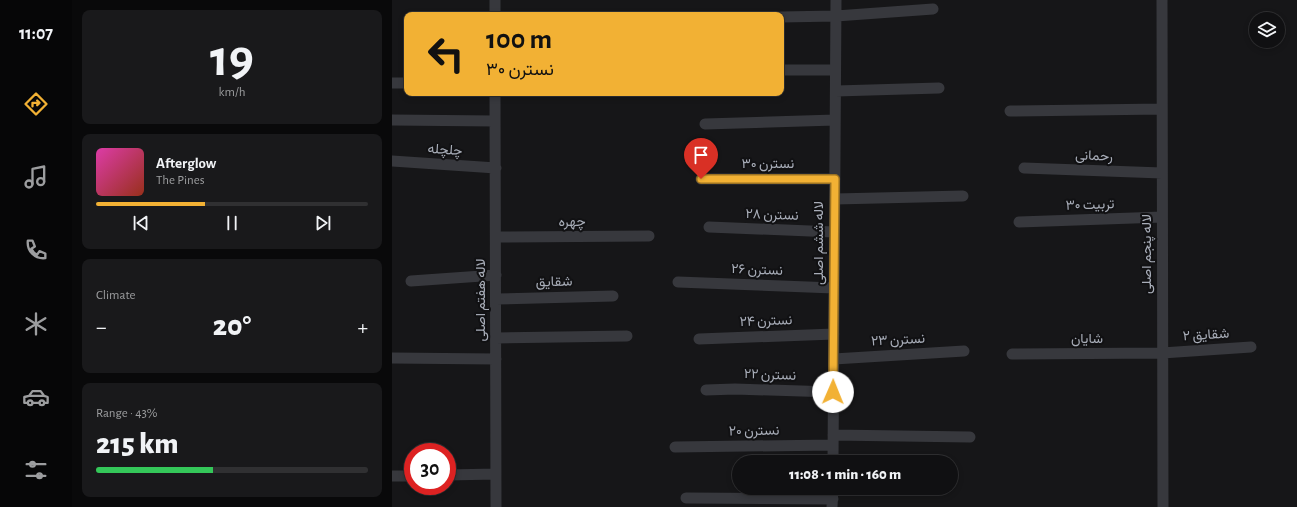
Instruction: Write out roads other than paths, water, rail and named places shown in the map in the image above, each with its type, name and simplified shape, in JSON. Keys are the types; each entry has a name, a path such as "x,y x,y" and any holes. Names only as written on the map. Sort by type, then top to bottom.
{"street":[{"path":"495,0 495,12"},
{"name":"لاله ششم اصلی","path":"833,455 836,0"},
{"name":"لاله پنجم اصلی","path":"1162,0 1162,507"},
{"path":"784,17 836,16 933,9"},
{"path":"784,70 836,70"},
{"path":"392,83 404,83"},
{"path":"836,91 939,88"},
{"name":"لاله هفتم اصلی","path":"495,96 496,507"},
{"path":"1010,111 1162,109"},
{"path":"392,120 495,121"},
{"path":"705,124 835,120"},
{"name":"چلچله","path":"392,161 496,168"},
{"name":"رحمانی","path":"1024,168 1162,173"},
{"name":"نسترن ۳۰","path":"701,179 835,179"},
{"path":"835,199 963,196"},
{"name":"تربیت ۳۰","path":"1019,222 1162,217"},
{"name":"نسترن ۲۸","path":"709,227 834,232"},
{"name":"چهره","path":"496,237 649,236"},
{"path":"411,281 496,275"},
{"name":"نسترن ۲۶","path":"678,282 834,288"},
{"name":"شقایق","path":"496,299 613,296"},
{"name":"نسترن ۲۴","path":"699,338 834,334"},
{"path":"496,338 627,336"},
{"name":"شقایق ۲","path":"1162,353 1251,347"},
{"name":"نسترن ۲۳","path":"834,359 964,351"},
{"name":"شایان","path":"1012,354 1162,353"},
{"path":"392,358 496,359"},
{"name":"نسترن ۲۲","path":"706,390 735,389 833,392"},
{"name":"نسترن ۲۰","path":"675,447 833,440 970,437"},
{"path":"456,475 496,474"},
{"path":"392,476 404,476"},
{"path":"686,498 833,498"}]}
